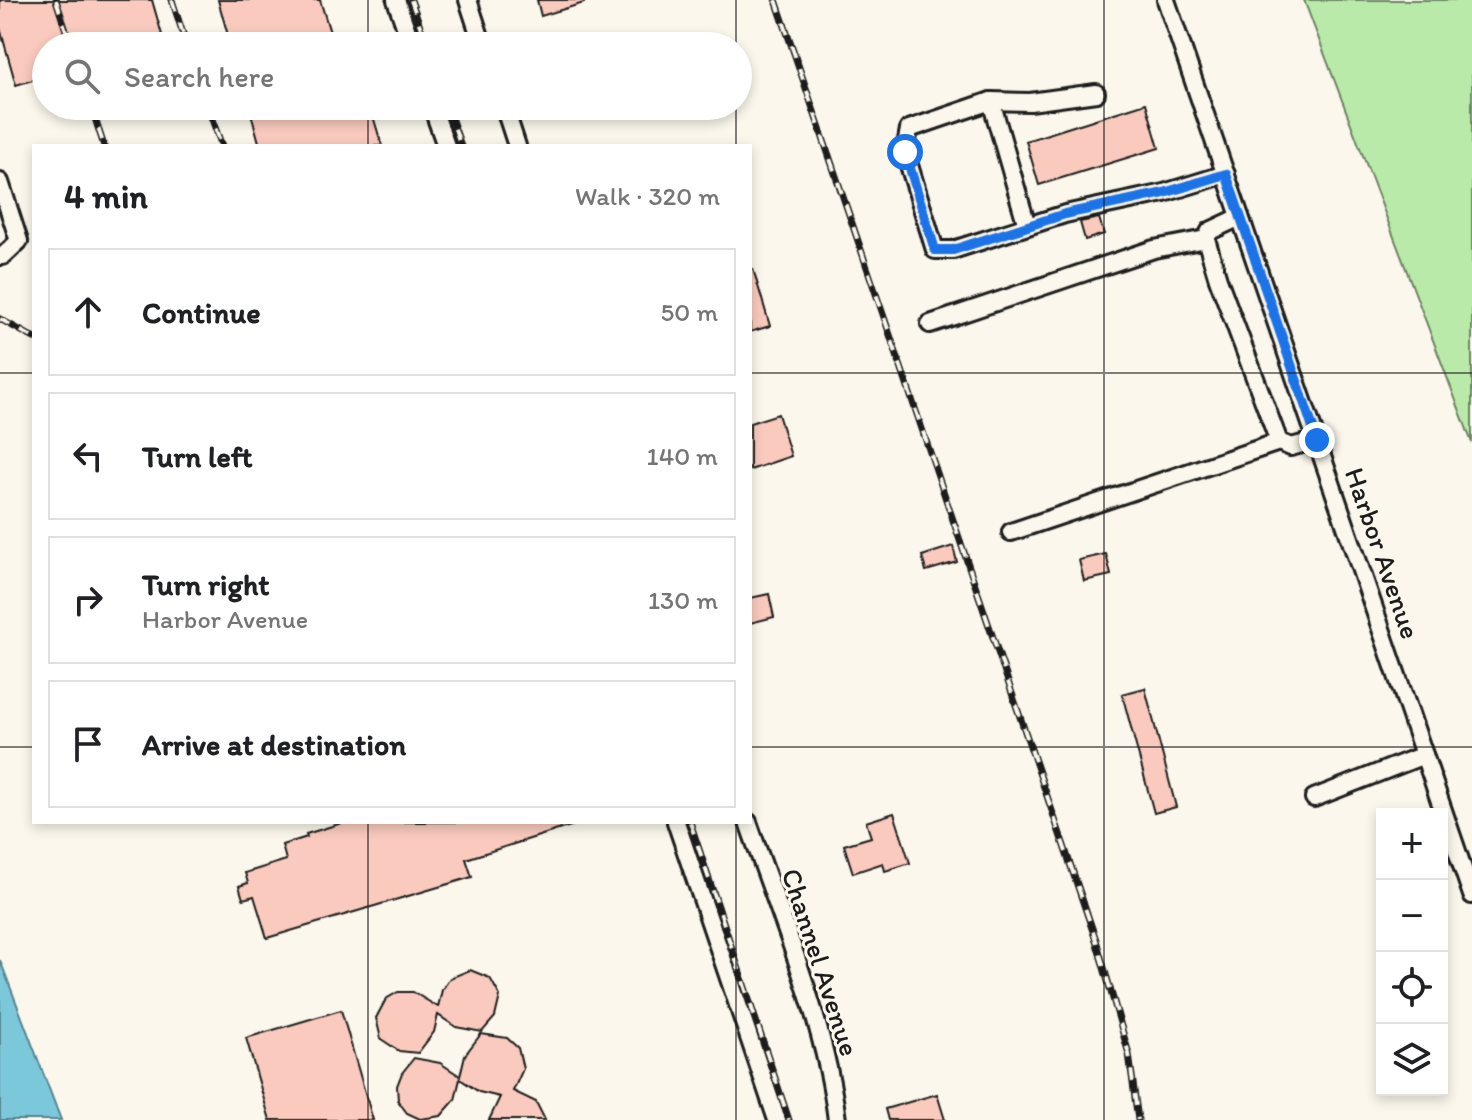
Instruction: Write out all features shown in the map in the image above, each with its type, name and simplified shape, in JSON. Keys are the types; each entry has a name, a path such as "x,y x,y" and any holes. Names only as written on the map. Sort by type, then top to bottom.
{"street":[{"path":"396,0 407,32"},
{"path":"468,0 478,32"},
{"name":"Harbor Avenue","path":"1166,0 1472,895"},
{"path":"1096,93 1030,102 991,101 909,129 905,152 935,250 953,250 1065,214 1164,193 1226,174"},
{"path":"991,101 1027,226"},
{"path":"437,120 445,144"},
{"path":"509,120 516,144"},
{"path":"0,182 19,241 0,256"},
{"path":"1240,217 1210,231 1206,239 1279,442"},
{"path":"930,324 1154,249 1206,239"},
{"path":"1011,532 1279,442 1291,447 1317,440"},
{"path":"1314,798 1424,755"},
{"path":"677,824 777,1120"},
{"name":"Channel Avenue","path":"749,824 810,1003 833,1085 837,1120"}],"green space":[{"path":"1304,0 1472,0 1472,443"}],"water":[{"path":"0,960 61,1120 0,1120"}],"building":[{"path":"0,0 152,0 161,32 32,32 32,80 16,85 0,28"},
{"path":"218,0 320,0 330,32 227,32"},
{"path":"537,0 584,0 584,3 541,16"},
{"path":"1146,103 1159,148 1039,185 1026,141"},
{"path":"253,120 374,120 381,144 259,144"},
{"path":"1099,218 1104,234 1085,240 1080,222"},
{"path":"752,269 753,269 770,326 752,331"},
{"path":"778,414 791,456 752,469 752,422"},
{"path":"953,546 957,562 926,571 922,556"},
{"path":"1106,554 1111,575 1084,581 1079,560"},
{"path":"769,594 774,617 752,622 752,598"},
{"path":"1145,688 1176,807 1154,813 1122,694"},
{"path":"894,813 910,863 885,871 883,863 853,873 844,845 871,837 866,822"},
{"path":"338,824 574,824 466,859 472,877 267,938 254,896 243,899 239,886 248,883 245,873 286,860 282,845 307,837 306,834"},
{"path":"470,970 490,978 500,996 495,1017 482,1032 456,1027 438,1015 434,1032 418,1053 399,1051 381,1039 376,1018 386,999 398,992 413,992 438,1007 442,990 450,978"},
{"path":"341,1010 373,1120 270,1120 246,1038"},
{"path":"481,1034 507,1038 518,1048 523,1069 513,1091 536,1102 545,1120 489,1120 500,1097 479,1092 460,1079 455,1100 441,1116 420,1119 407,1113 398,1101 397,1086 402,1073 414,1058 440,1063 460,1076 465,1055"},
{"path":"937,1094 945,1120 888,1120 885,1109"}],"railway":[{"path":"56,0 66,32"},
{"path":"172,0 182,32"},
{"path":"411,0 422,32"},
{"path":"776,0 1096,940 1129,1054 1138,1120"},
{"path":"96,120 103,144"},
{"path":"212,120 221,144"},
{"path":"452,120 460,144"},
{"path":"0,319 32,337"},
{"path":"691,824 789,1120"}],"route":[{"path":"905,152 935,250 953,250 1065,214 1164,193 1226,174 1317,440"}]}
